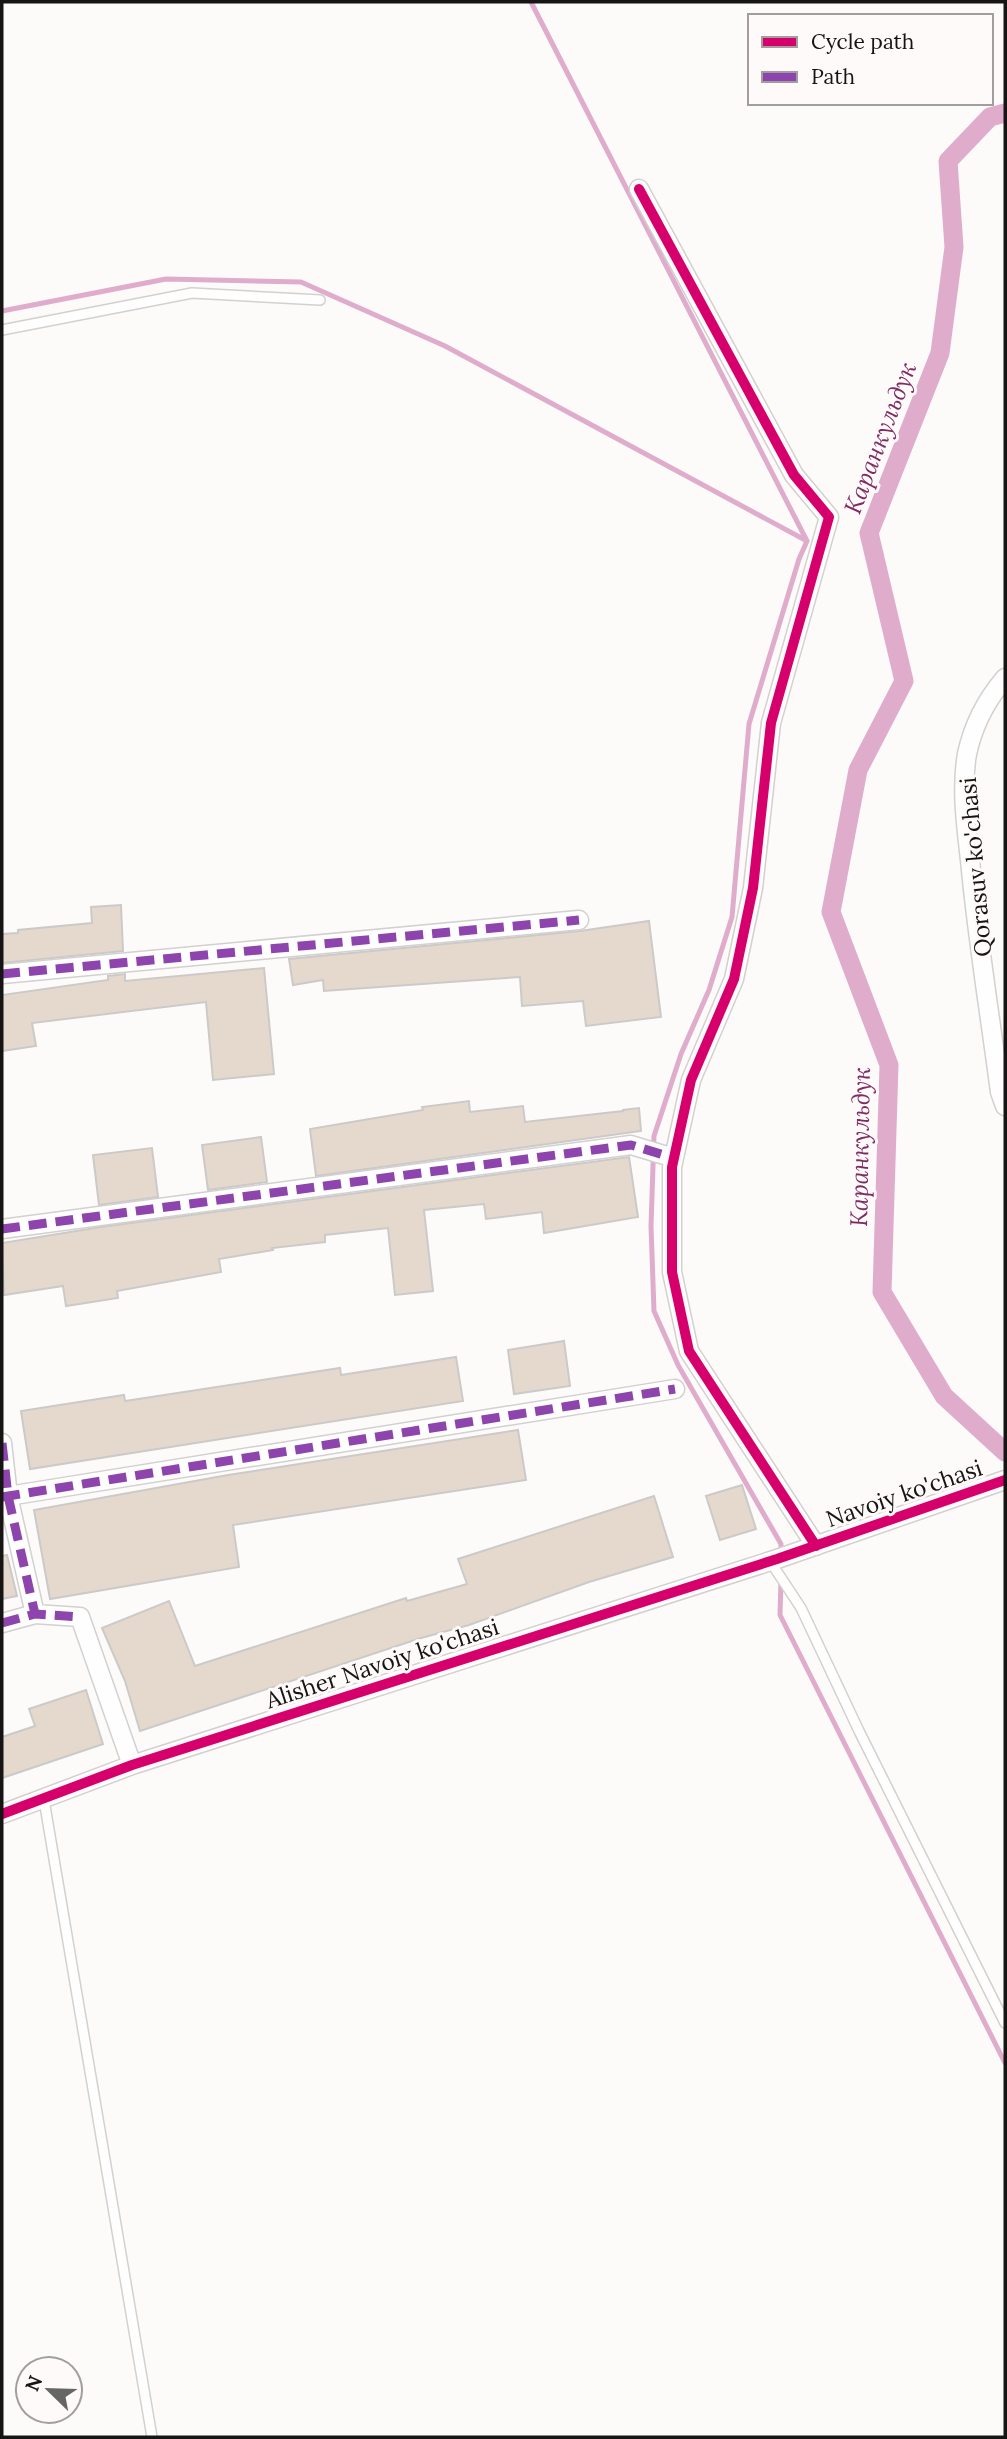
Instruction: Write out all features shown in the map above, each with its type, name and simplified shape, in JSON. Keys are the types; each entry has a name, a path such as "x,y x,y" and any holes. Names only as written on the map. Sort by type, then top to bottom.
{"street":[{"path":"639,189 794,475 829,517 771,723 752,888 734,979 691,1080 672,1167 672,1272 689,1351 816,1546"},
{"name":"Qorasuv ko'chasi","path":"1005,678 980,717 968,752 963,791 972,883 998,1079 1005,1106"},
{"path":"2,974 579,920"},
{"path":"2,1229 631,1145 674,1158"},
{"path":"5,1496 675,1389"},
{"path":"2,1443 5,1496 35,1614"},
{"name":"Navoiy ko'chasi","path":"774,1560 997,1483"},
{"name":"Alisher Navoiy ko'chasi","path":"2,1814 132,1765 774,1560"},
{"path":"2,1623 35,1614 80,1618 132,1765"}],"lane":[{"path":"2,330 192,293 320,300"},
{"path":"774,1560 1005,2023"},
{"path":"44,1800 152,2437"}],"building":[{"path":"121,905 123,951 2,963 2,934 92,923 91,907"},
{"path":"649,921 661,1017 586,1026 583,1001 522,1006 520,977 324,991 323,980 293,985 289,959 580,931"},
{"path":"264,968 274,1074 213,1080 206,1002 32,1023 36,1046 2,1051 2,995 108,980 108,976 125,974 125,981"},
{"path":"469,1101 470,1112 523,1106 525,1122 639,1108 641,1131 316,1176 310,1129 423,1110 422,1107"},
{"path":"261,1137 267,1182 208,1190 202,1145"},
{"path":"152,1148 158,1197 99,1205 93,1155"},
{"path":"629,1157 638,1217 544,1233 542,1212 486,1219 484,1204 424,1210 433,1291 395,1295 388,1228 325,1235 325,1242 272,1248 273,1250 219,1259 221,1272 117,1291 118,1298 66,1306 63,1286 4,1295 2,1243 101,1227"},
{"path":"564,1341 570,1386 514,1394 508,1350"},
{"path":"456,1357 463,1401 30,1469 21,1411 124,1395 125,1401 340,1368 341,1375"},
{"path":"518,1430 526,1480 233,1525 239,1567 50,1599 34,1510 228,1475"},
{"path":"742,1485 756,1529 720,1540 706,1496"},
{"path":"654,1496 673,1557 589,1582 469,1625 421,1638 140,1731 125,1681 102,1628 169,1601 195,1666 406,1598 407,1601 467,1584 458,1559"},
{"path":"7,1555 17,1596 2,1599 2,1556"},
{"path":"86,1690 103,1744 2,1778 2,1737 35,1726 29,1709"}],"waterway":[{"path":"531,2 807,541 799,559 749,724 732,917 709,990 681,1054 654,1136 651,1226 654,1311 678,1365 781,1544 781,1553"},
{"name":"Каранкульдук","path":"1005,113 990,117 948,161 954,247 940,353 869,533 904,681 858,770 831,912 889,1065 882,1292 944,1396 1005,1452"},
{"path":"2,311 166,279 301,282 445,346 807,541"},
{"path":"781,1580 780,1615 1005,2063"}],"marked path":[{"path":"2,974 579,920"},
{"path":"2,1229 631,1145 674,1158"},
{"path":"2,1497 675,1389"},
{"path":"2,1443 8,1496 35,1614"},
{"path":"2,1623 35,1614 80,1617"}],"cycle path":[{"path":"639,189 794,475 829,517 771,723 753,888 734,979 691,1080 672,1167 672,1272 689,1351 816,1546"},
{"path":"2,1814 132,1765 777,1559 1005,1480"}]}
